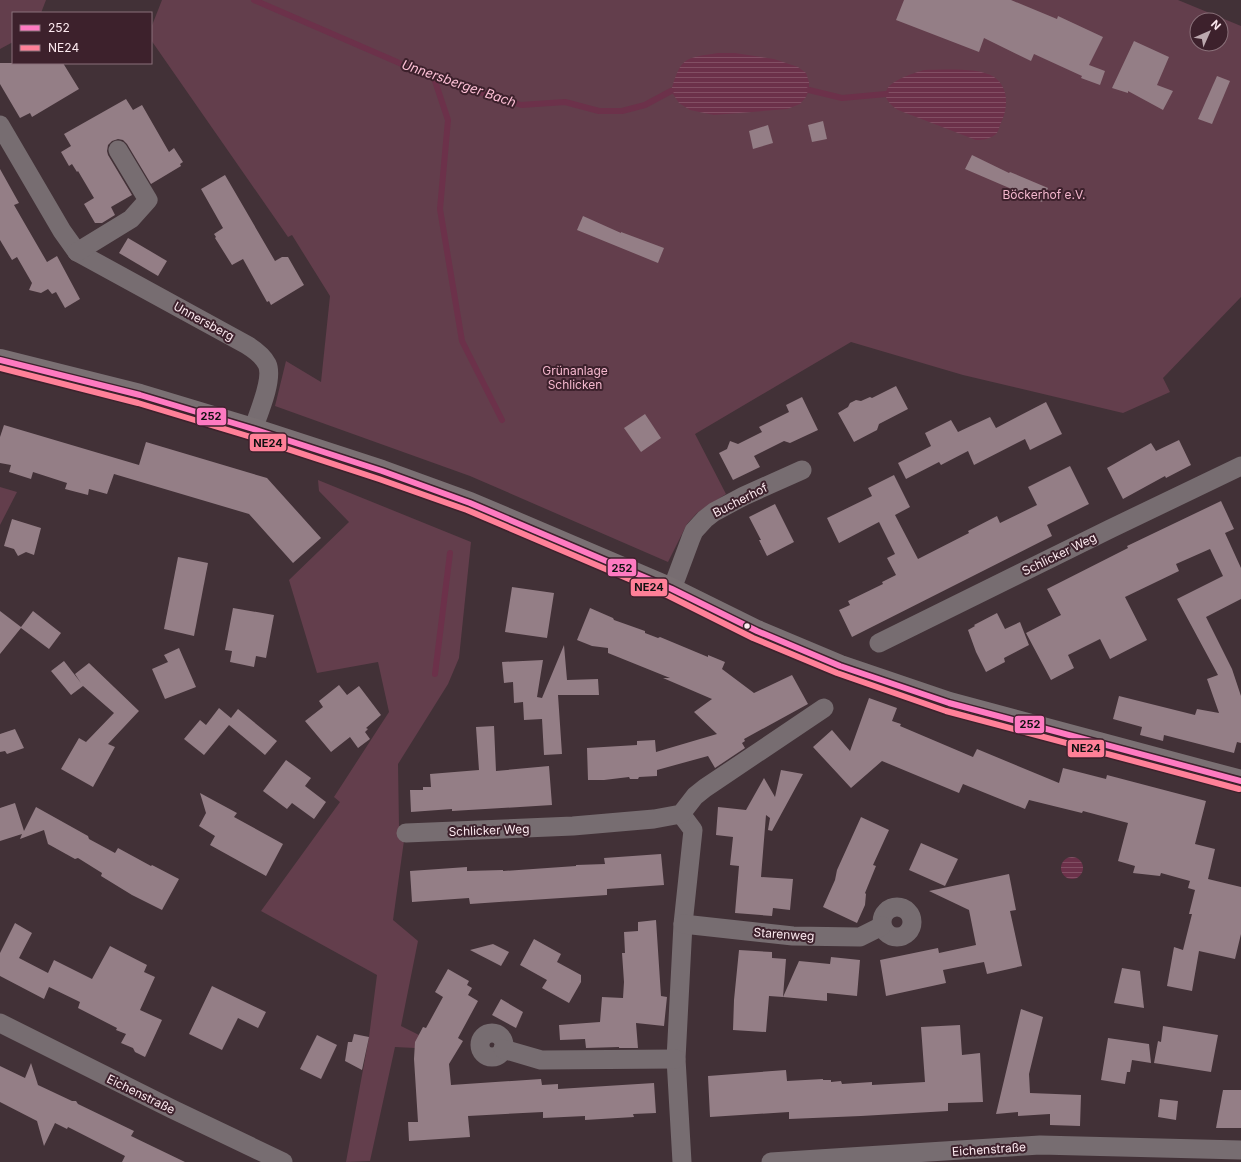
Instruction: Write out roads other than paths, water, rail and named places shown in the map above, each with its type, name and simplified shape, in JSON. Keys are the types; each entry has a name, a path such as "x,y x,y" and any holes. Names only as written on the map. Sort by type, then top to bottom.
{"main road":[{"path":"0,360 140,395 253,429 382,471 470,503 672,589 757,631 840,666 949,703 1241,781"}],"street":[{"name":"Unnersberg","path":"0,125 62,231 77,252 247,345 262,357 268,368 268,378 266,390 253,429"},
{"path":"77,252 131,219 148,200 118,150"},
{"name":"Schlicker Weg","path":"879,643 1103,532 1241,466"},
{"name":"Bucherhof","path":"672,589 694,531 705,519 714,512 744,496 802,470"},
{"path":"682,1162 676,1059 683,924 693,830 681,814 695,796 705,788 824,708"},
{"name":"Schlicker Weg","path":"406,833 573,826 654,819 681,814"},
{"name":"Starenweg","path":"683,924 793,936 860,938 882,926"},
{"name":"Eichenstraße","path":"0,1023 137,1092 283,1162"},
{"path":"503,1049 541,1060 676,1059"},
{"name":"Eichenstraße","path":"771,1162 996,1155 1040,1145 1183,1155 1241,1150"}],"waterway":[{"name":"Unnersberger Bach","path":"254,0 434,78 521,105 565,102 599,111 622,111 645,105 671,91"},
{"path":"434,78 448,120 440,209 462,341 502,420"},
{"path":"809,90 842,98 886,94"},
{"path":"435,674 450,553"}],"park label":[{"name":"Böckerhof e.V.","path":"1044,194"},
{"name":"Grünanlage Schlicken","path":"575,377"}]}
